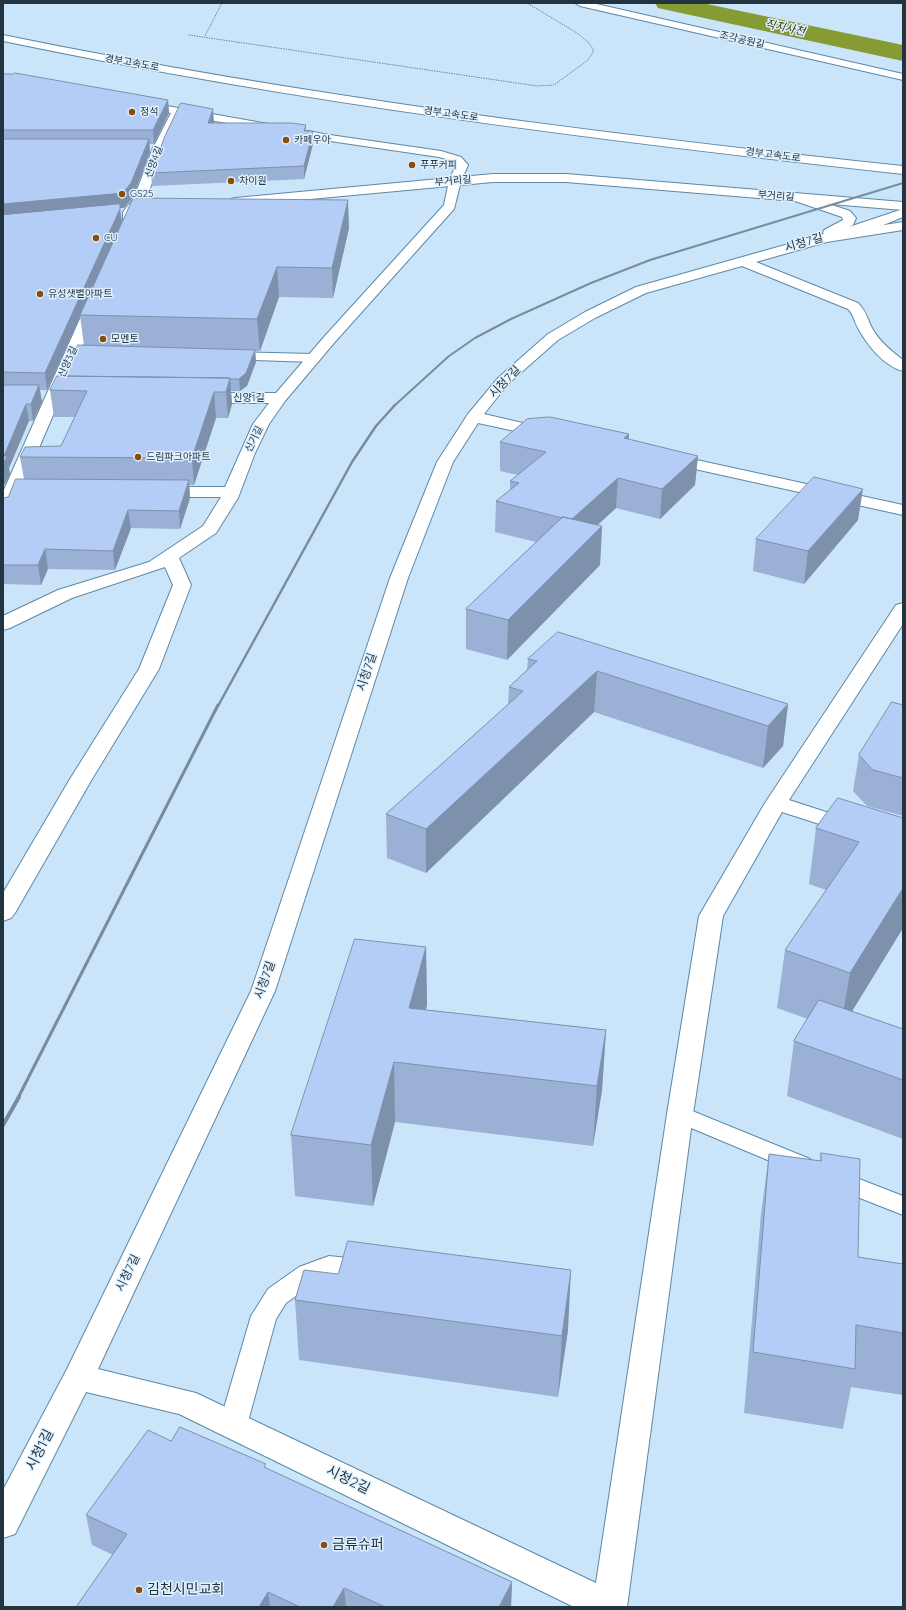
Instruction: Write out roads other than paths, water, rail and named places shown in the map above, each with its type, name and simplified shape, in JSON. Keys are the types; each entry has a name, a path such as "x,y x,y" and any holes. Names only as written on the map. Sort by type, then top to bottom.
{"main road":[{"name":"조각공원길","path":"580,3 903,77"},
{"name":"경부고속도로","path":"3,38 133,64 357,100 616,136 898,169"},
{"name":"경부고속도로","path":"366,90 562,119 683,134"},
{"path":"131,102 177,111"},
{"name":"신양4길","path":"136,211 159,148 177,111"},
{"name":"신기길","path":"3,624 66,594 156,566 210,529 231,492 261,424 280,398 314,358 450,206 455,181 462,165 457,159 441,154 330,138 177,111"},
{"path":"143,148 159,148"},
{"name":"부거리길","path":"225,203 493,178 566,178 903,206"},
{"path":"796,197 846,214 850,218 848,222 814,240"},
{"path":"114,214 136,211"},
{"path":"124,236 136,211"},
{"name":"시청7길","path":"78,1377 263,991 399,578 445,462 474,417 503,381 553,337 590,315 641,290 814,240 871,226 903,213"},
{"path":"814,240 903,226"},
{"path":"742,261 853,306 861,314 865,326 876,345 894,361 903,366"},
{"name":"신양3길","path":"3,511 15,491 53,397 100,289"},
{"name":"신양1길","path":"186,397 280,398"},
{"path":"474,417 560,436"},
{"path":"653,456 903,510"},
{"path":"145,492 231,492"},
{"path":"3,913 81,779 149,670 182,585 169,556"},
{"path":"610,1607 680,1114 711,916 776,803 903,609"},
{"path":"776,803 903,844"},
{"name":"시청2길","path":"78,1377 186,1402 610,1607"},
{"name":"시청1길","path":"3,1523 78,1377"}],"lane":[{"path":"72,352 88,353"},
{"path":"220,356 314,358"},
{"path":"680,1114 903,1206"},
{"path":"233,1425 264,1316 277,1296 308,1274 329,1266 390,1273"}],"waterway":[{"name":"직지사천","path":"667,3 903,53"}],"railway":[{"path":"395,406 449,356 475,338 511,319 591,283 650,260 903,183"},
{"path":"218,706 352,462 376,426 395,406"},
{"path":"18,1098 218,705"},
{"path":"3,1125 19,1097"}],"place":[{"name":"정석","path":"132,112"},
{"name":"카페우아","path":"286,140"},
{"name":"푸푸커피","path":"412,165"},
{"name":"차이원","path":"231,181"},
{"name":"GS25","path":"122,194"},
{"name":"CU","path":"96,238"},
{"name":"유성샛별아파트","path":"40,294"},
{"name":"모멘토","path":"103,339"},
{"name":"드림파크아파트","path":"138,457"},
{"name":"금류슈퍼","path":"324,1545"},
{"name":"김천시민교회","path":"139,1590"}]}
